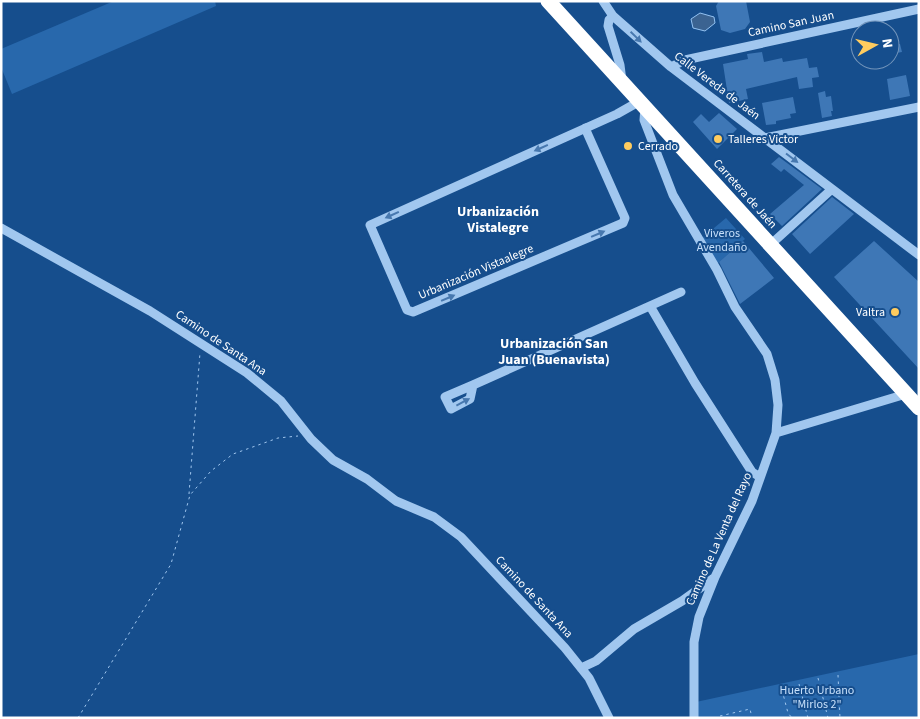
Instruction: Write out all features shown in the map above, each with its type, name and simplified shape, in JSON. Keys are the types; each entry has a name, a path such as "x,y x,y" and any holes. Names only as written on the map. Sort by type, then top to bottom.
{"highway":[{"name":"Carretera de Jaén","path":"548,1 919,408"}],"street":[{"name":"Calle Vereda de Jaén","path":"603,1 614,16 672,68 919,255"},
{"name":"Camino San Juan","path":"672,68 685,60 919,9"},
{"path":"614,16 609,20 608,26 620,65 622,81"},
{"name":"Urbanización Vistaalegre","path":"585,128 625,218 623,223 413,312 408,310 370,225 585,128 634,106 642,104"},
{"name":"Camino de La Venta del Rayo","path":"642,104 644,120 673,195 717,270 735,307 767,354 775,380 778,405 776,433 752,501 715,577 699,617 694,642 694,718"},
{"path":"765,138 919,106"},
{"path":"770,245 832,188"},
{"name":"Camino de Santa Ana","path":"1,228 28,241 150,311 247,373 280,401 311,439 333,460 367,479 396,501 434,517 461,537 590,678 609,718"},
{"path":"473,385 681,292"},
{"path":"650,306 741,456 752,472 760,477"},
{"path":"776,433 906,394"},
{"path":"581,668 596,661 634,629 682,601 715,577"}],"path":[{"path":"78,718 170,564 189,498 200,360 199,342"},
{"path":"189,498 211,471 233,454 278,438 294,435 311,439"},
{"path":"838,675 840,718"},
{"path":"818,678 828,718"},
{"path":"799,684 808,718"},
{"path":"782,690 788,713 792,718"},
{"path":"720,716 750,709 752,718"}],"green space":[{"path":"114,1 215,1 216,6 12,94 1,67 1,49"},
{"name":"Viveros Avendaño","path":"726,218 745,239 717,264 702,238"},
{"name":"Huerto Urbano \"Mirlos 2\"","path":"919,654 918,718 698,718 696,702"}],"shaded area":[{"path":"700,13 714,17 715,23 705,31 693,28 691,19"}],"building":[{"path":"719,1 746,1 750,22 745,29 730,33 721,30 716,6"},
{"path":"762,52 764,62 782,58 783,62 807,58 809,68 817,67 819,77 812,78 813,87 799,89 797,77 746,89 748,99 729,103 723,64 748,59 747,54"},
{"path":"906,75 910,96 890,100 887,79"},
{"path":"825,91 826,97 831,96 833,111 831,111 832,116 822,118 818,93"},
{"path":"793,97 796,113 790,114 791,118 776,121 776,124 766,125 762,103"},
{"name":"Talleres Victor","path":"719,113 737,129 717,149 693,122 701,114 709,122"},
{"path":"779,157 822,189 782,226 770,214 804,185 784,169 781,172 771,164"},
{"path":"832,197 854,214 810,254 792,234"},
{"path":"743,241 774,278 740,304 719,262"},
{"path":"874,241 919,282 919,369 834,277"}],"place":[{"name":"Talleres Victor","path":"718,139"},
{"name":"Cerrado","path":"628,146"},
{"name":"Valtra","path":"895,312"}],"district":[{"name":"Urbanización Vistalegre","path":"498,220"},
{"name":"Urbanización San Juan (Buenavista)","path":"554,352"}]}
